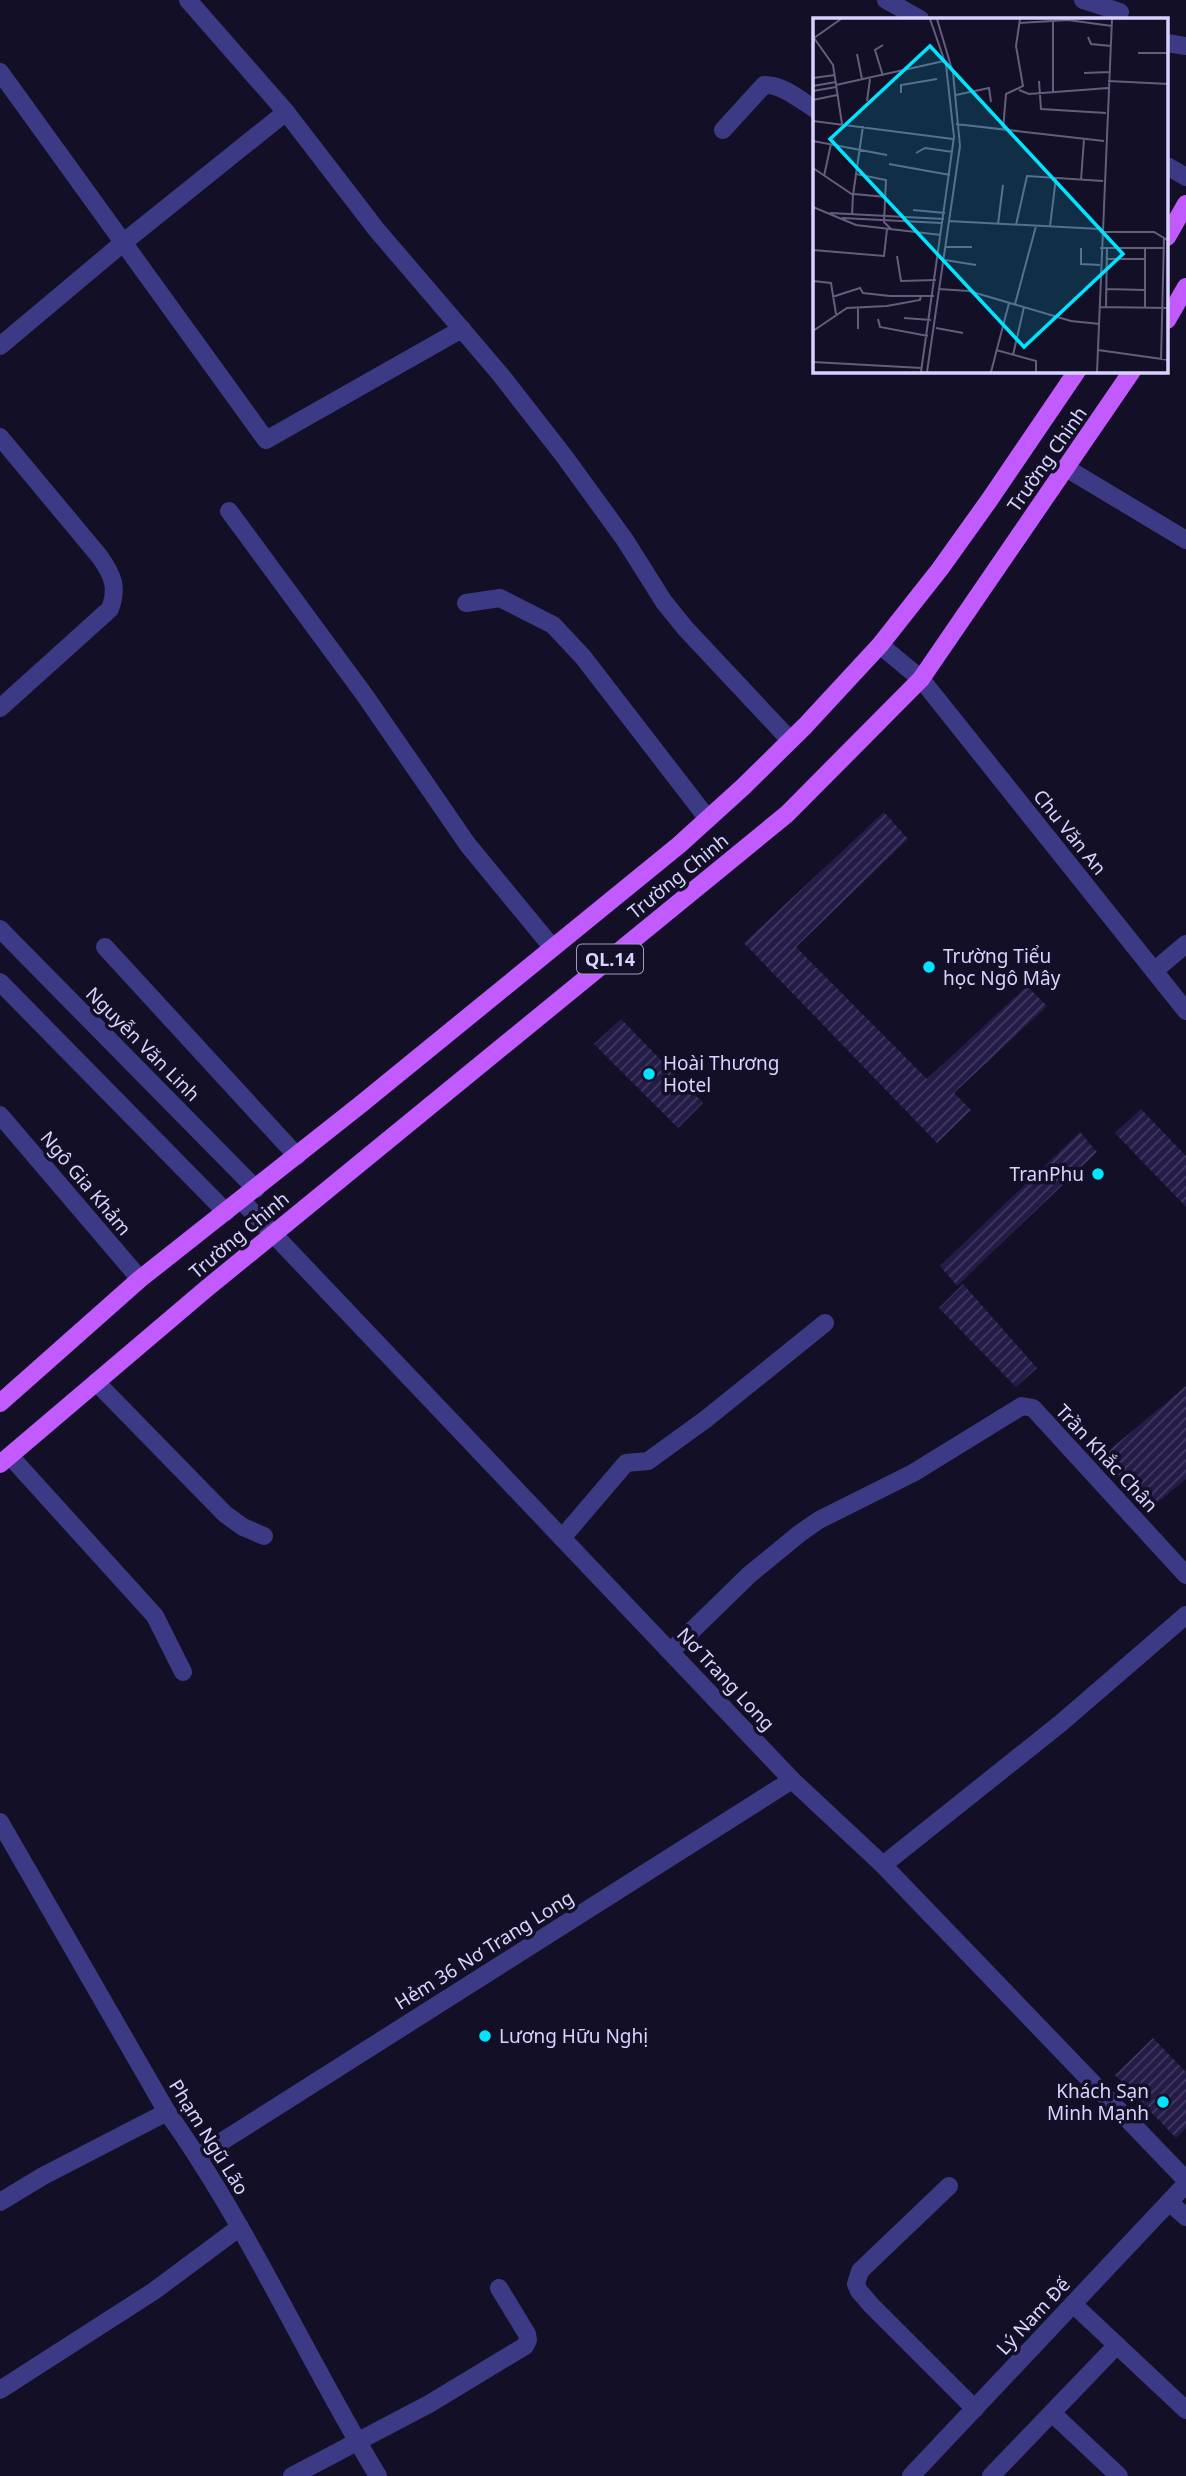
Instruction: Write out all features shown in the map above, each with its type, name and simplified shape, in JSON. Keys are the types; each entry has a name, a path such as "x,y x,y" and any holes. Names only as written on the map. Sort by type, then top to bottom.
{"main road":[{"path":"1168,235 1186,204"},
{"path":"1168,318 1186,288"},
{"name":"Trường Chinh","path":"0,1403 140,1279 297,1156 708,819 790,740 880,645 983,509 1076,373"},
{"name":"Trường Chinh","path":"5,1460 273,1233 787,814 920,679 1131,373"}],"street":[{"path":"188,0 286,112 376,229 462,329 564,456 625,540 664,602 790,740"},
{"path":"886,0 918,18"},
{"path":"1083,0 1125,10"},
{"path":"1168,43 1186,46"},
{"path":"0,72 266,440 462,329"},
{"path":"723,130 764,85 782,89 813,108"},
{"path":"0,346 286,112"},
{"path":"1168,167 1186,177"},
{"path":"0,437 100,557 111,575 115,590 110,608 3,699"},
{"path":"1066,468 1186,540"},
{"path":"229,511 381,719 468,845 552,947"},
{"path":"466,603 500,598 552,625 583,657 708,819"},
{"name":"Chu Văn An","path":"880,645 920,679 1186,1011"},
{"name":"Nguyễn Văn Linh","path":"0,929 256,1189"},
{"path":"1154,971 1186,944"},
{"path":"105,947 297,1156"},
{"path":"0,982 226,1212"},
{"name":"Ngô Gia Khảm","path":"0,1115 140,1279"},
{"name":"Nơ Trang Long","path":"241,1200 792,1780 884,1865 1186,2182"},
{"path":"562,1538 626,1463 648,1461 706,1419 825,1323"},
{"path":"96,1382 225,1514 243,1527 264,1536"},
{"name":"Trần Khắc Chân","path":"671,1651 749,1575 819,1520 914,1473 1022,1406 1033,1408 1186,1575"},
{"path":"5,1460 155,1616 183,1672"},
{"path":"884,1865 1061,1723 1186,1615"},
{"name":"Hẻm 36 Nơ Trang Long","path":"199,2157 792,1780"},
{"name":"Phạm Ngũ Lão","path":"0,1822 167,2112 199,2157 240,2227 356,2441 378,2476"},
{"path":"0,2203 43,2176 167,2112"},
{"name":"Lý Nam Đế","path":"911,2476 1186,2182"},
{"path":"949,2186 860,2271 856,2284 871,2305 975,2409"},
{"path":"1169,2202 1186,2217"},
{"path":"0,2390 154,2291 240,2227"},
{"path":"292,2476 429,2404 525,2346 527,2334 499,2288"},
{"path":"1073,2304 1186,2410"},
{"path":"991,2476 1117,2345"},
{"path":"1052,2413 1119,2476"}],"building":[{"path":"884,812 908,839 796,947 927,1079 1027,986 1047,1006 954,1093 971,1110 937,1143 744,943"},
{"name":"Hoài Thương Hotel","path":"621,1019 703,1103 678,1128 594,1044"},
{"path":"1141,1109 1186,1156 1186,1207 1115,1133"},
{"path":"1080,1132 1097,1152 957,1286 940,1266"},
{"path":"963,1284 1037,1368 1016,1387 939,1308"},
{"path":"1186,1386 1186,1479 1147,1511 1100,1458"},
{"name":"Khách Sạn Minh Mạnh","path":"1153,2038 1186,2072 1186,2128 1176,2138 1115,2075"}],"place":[{"name":"Trường Tiểu học Ngô Mây","path":"929,967"},
{"name":"Hoài Thương Hotel","path":"649,1074"},
{"name":"TranPhu","path":"1098,1174"},
{"name":"Lương Hữu Nghị","path":"485,2036"},
{"name":"Khách Sạn Minh Mạnh","path":"1163,2102"}]}
